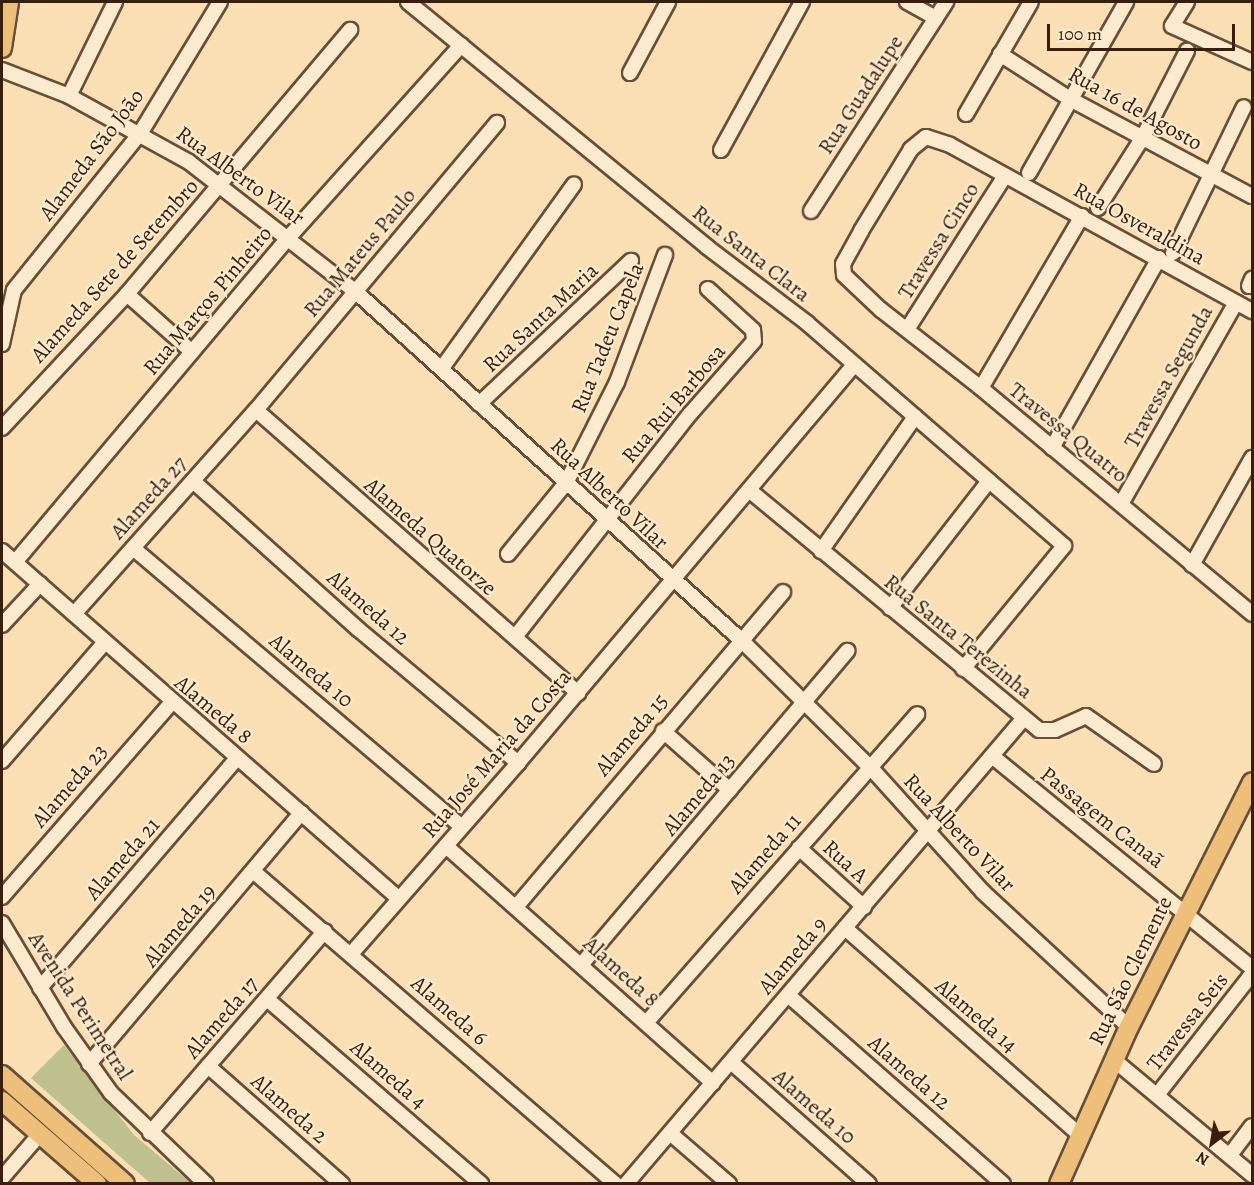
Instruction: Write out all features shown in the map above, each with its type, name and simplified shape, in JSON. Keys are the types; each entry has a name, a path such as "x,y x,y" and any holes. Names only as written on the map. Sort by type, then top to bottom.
{"main road":[{"path":"2,48 9,2"},
{"name":"Rua São Clemente","path":"1059,1184 1129,1027 1252,782"},
{"path":"2,1075 125,1184"},
{"path":"2,1101 97,1184"}],"street":[{"path":"69,96 115,2"},
{"name":"Alameda São João","path":"2,339 14,290 141,132 220,2"},
{"name":"Rua Santa Clara","path":"408,2 854,365 1064,546 963,669"},
{"path":"630,73 668,2"},
{"path":"721,150 802,2"},
{"path":"907,2 936,18"},
{"name":"Rua Guadalupe","path":"811,211 946,2"},
{"path":"966,114 1031,2"},
{"path":"1029,173 1126,2"},
{"path":"1186,2 1172,26 1252,62"},
{"name":"Alameda Sete de Setembro","path":"2,428 127,294 350,30"},
{"name":"Rua Marços Pinheiro","path":"16,561 289,237 461,45"},
{"path":"1098,208 1143,137 1187,51"},
{"name":"Rua 16 de Agosto","path":"1000,54 1070,99 1252,196"},
{"name":"Rua Alberto Vilar","path":"2,70 69,96 141,132 220,185 355,291 673,581 741,640 871,768 927,832 991,899 1129,1027"},
{"path":"1173,253 1244,107"},
{"name":"Rua Mateus Paulo","path":"256,411 497,123"},
{"name":"Rua Osveraldina","path":"852,248 911,149 926,137 950,145 1252,311"},
{"name":"Travessa Cinco","path":"908,328 1005,176"},
{"path":"442,368 574,184"},
{"name":"Travessa Quatro","path":"1082,216 981,388 1252,614"},
{"name":"Rua Santa Clara","path":"852,248 843,264 844,275 881,310 908,328 981,388"},
{"name":"Rua Tadeu Capela","path":"508,554 566,483 616,382 665,255"},
{"path":"1052,448 1159,258"},
{"name":"Rua Santa Maria","path":"479,404 631,261"},
{"name":"Rua Rui Barbosa","path":"515,637 690,414 754,341 755,333 708,289"},
{"path":"127,294 192,352"},
{"name":"Travessa Segunda","path":"1121,504 1236,302"},
{"path":"673,581 854,365"},
{"name":"Alameda 27","path":"74,614 256,411"},
{"name":"Alameda Quatorze","path":"256,411 578,693"},
{"path":"821,551 915,417"},
{"path":"1192,565 1252,458"},
{"name":"Alameda 12","path":"193,481 358,629 518,763"},
{"path":"890,608 989,481"},
{"name":"Rua Santa Terezinha","path":"749,490 1024,718 1047,732 1086,716 1154,764"},
{"name":"Alameda 10","path":"133,548 462,827"},
{"name":"Alameda 8","path":"2,551 16,561 171,703 398,898"},
{"name":"Rua José Maria da Costa","path":"351,954 673,581"},
{"path":"2,625 40,584"},
{"name":"Alameda 15","path":"516,907 783,592"},
{"path":"2,761 105,642"},
{"name":"Alameda 13","path":"581,965 848,651"},
{"name":"Alameda 23","path":"2,897 171,703"},
{"name":"Alameda 11","path":"646,1023 917,714"},
{"name":"Alameda 9","path":"626,1184 1024,718"},
{"path":"663,731 730,790"},
{"name":"Passagem Canaã","path":"992,756 1096,843 1187,911 1252,968"},
{"name":"Alameda 21","path":"40,988 237,758"},
{"name":"Alameda 19","path":"89,1064 301,813"},
{"name":"Alameda 8","path":"446,846 713,1083"},
{"name":"Rua A","path":"799,848 864,907"},
{"name":"Alameda 6","path":"253,871 616,1184"},
{"name":"Avenida Perimetral","path":"2,923 89,1064 150,1133 206,1184"},
{"name":"Alameda 14","path":"845,928 1080,1135"},
{"name":"Alameda 17","path":"150,1133 325,931"},
{"name":"Travessa Seis","path":"1157,1095 1252,974"},
{"name":"Alameda 12","path":"788,995 1003,1184"},
{"name":"Alameda 4","path":"267,999 481,1184"},
{"path":"1114,1060 1252,1175"},
{"name":"Alameda 10","path":"732,1062 869,1184"},
{"name":"Alameda 2","path":"208,1066 342,1184"},
{"path":"1230,1155 1252,1126"},
{"path":"670,1133 729,1184"},
{"path":"2,1178 40,1134"}],"green space":[{"path":"64,1045 134,1135 191,1183 150,1183 31,1078"}]}
